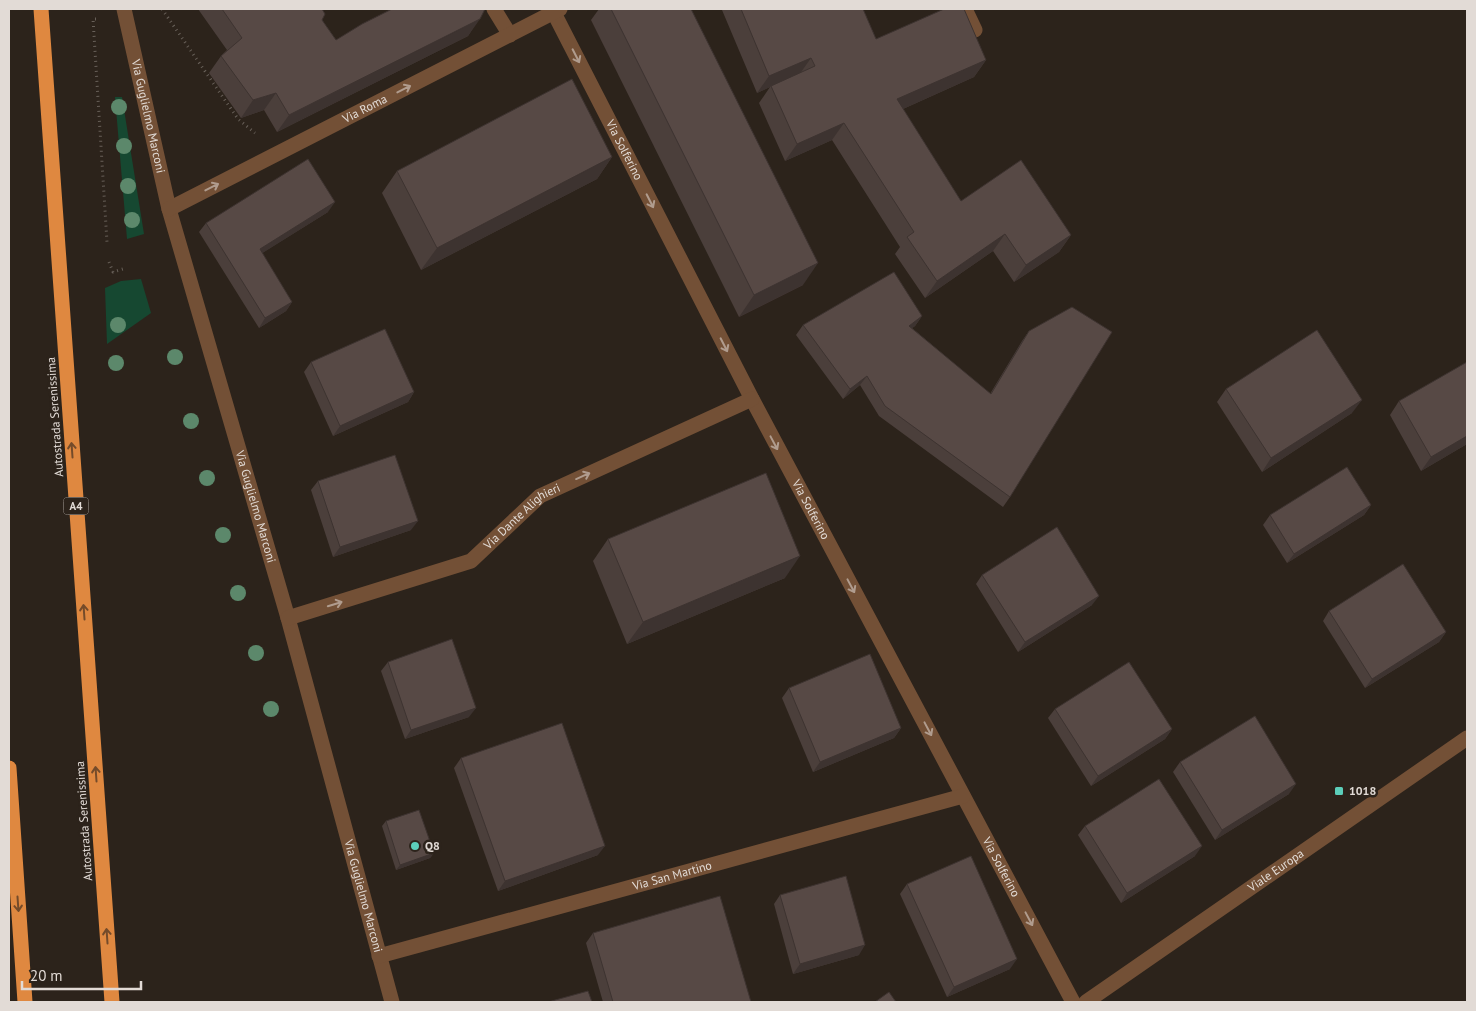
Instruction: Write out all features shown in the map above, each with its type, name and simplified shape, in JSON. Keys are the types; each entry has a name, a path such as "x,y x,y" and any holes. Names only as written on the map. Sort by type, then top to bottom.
{"highway":[{"name":"Autostrada Serenissima","path":"41,9 112,1002"},
{"path":"9,768 26,1002"}],"street":[{"name":"Via Guglielmo Marconi","path":"124,9 169,209 288,618 392,1002"},
{"path":"494,9 510,35"},
{"path":"965,9 975,30"},
{"name":"Via Roma","path":"169,209 557,11"},
{"name":"Via Solferino","path":"557,11 752,400 1073,1002"},
{"name":"Via Dante Alighieri","path":"288,618 471,561 540,496 752,400"},
{"name":"Viale Europa","path":"1086,1002 1467,738"},
{"name":"Via San Martino","path":"379,956 963,796"}],"path":[{"path":"162,9 238,119 257,135"},
{"path":"94,28 106,242"},
{"path":"109,262 113,272 126,268"}],"green space":[{"path":"115,97 122,97 144,234 127,239"},
{"path":"141,279 151,313 107,344 105,288 121,281"}],"building":[{"path":"222,9 322,9 325,14 322,20 336,40 392,9 485,9 480,19 289,115 276,93 253,100 221,56 242,38"},
{"path":"611,9 691,9 818,263 754,295"},
{"path":"741,9 863,9 876,39 944,9 964,9 986,60 897,99 961,201 1021,160 1071,235 1026,265 1005,234 937,281 907,237 914,232 844,123 797,144 771,86 815,66 811,58 769,76"},
{"path":"572,79 612,157 437,248 397,171"},
{"path":"308,159 335,202 260,249 292,302 265,318 206,223"},
{"path":"894,272 922,316 909,326 991,394 1029,331 1072,307 1112,332 1010,497 885,406 867,376 850,389 803,325"},
{"path":"385,329 414,392 340,426 311,362"},
{"path":"1317,330 1362,400 1271,458 1226,389"},
{"path":"1467,362 1467,436 1431,457 1399,401"},
{"path":"395,455 418,521 340,547 318,481"},
{"path":"1347,467 1371,505 1294,554 1270,515"},
{"path":"766,473 800,556 643,622 608,539"},
{"path":"1057,527 1099,596 1025,642 982,575"},
{"path":"1403,564 1446,632 1372,679 1329,611"},
{"path":"452,639 476,708 411,730 388,662"},
{"path":"870,654 901,728 820,762 789,688"},
{"path":"1129,662 1172,729 1098,776 1055,709"},
{"path":"1255,716 1296,784 1222,830 1180,762"},
{"path":"562,723 605,846 505,881 461,758"},
{"path":"1159,779 1202,846 1127,893 1085,826"},
{"path":"419,810 434,853 400,865 386,821"},
{"path":"971,856 1017,959 954,987 907,884"},
{"path":"846,876 865,945 800,964 780,895"},
{"path":"720,896 751,1002 613,1002 593,933"},
{"path":"588,991 592,1002 548,1002"},
{"path":"889,992 896,1002 875,1002"}],"place":[{"name":"1018","path":"1339,791"},
{"name":"Q8","path":"415,846"}]}
